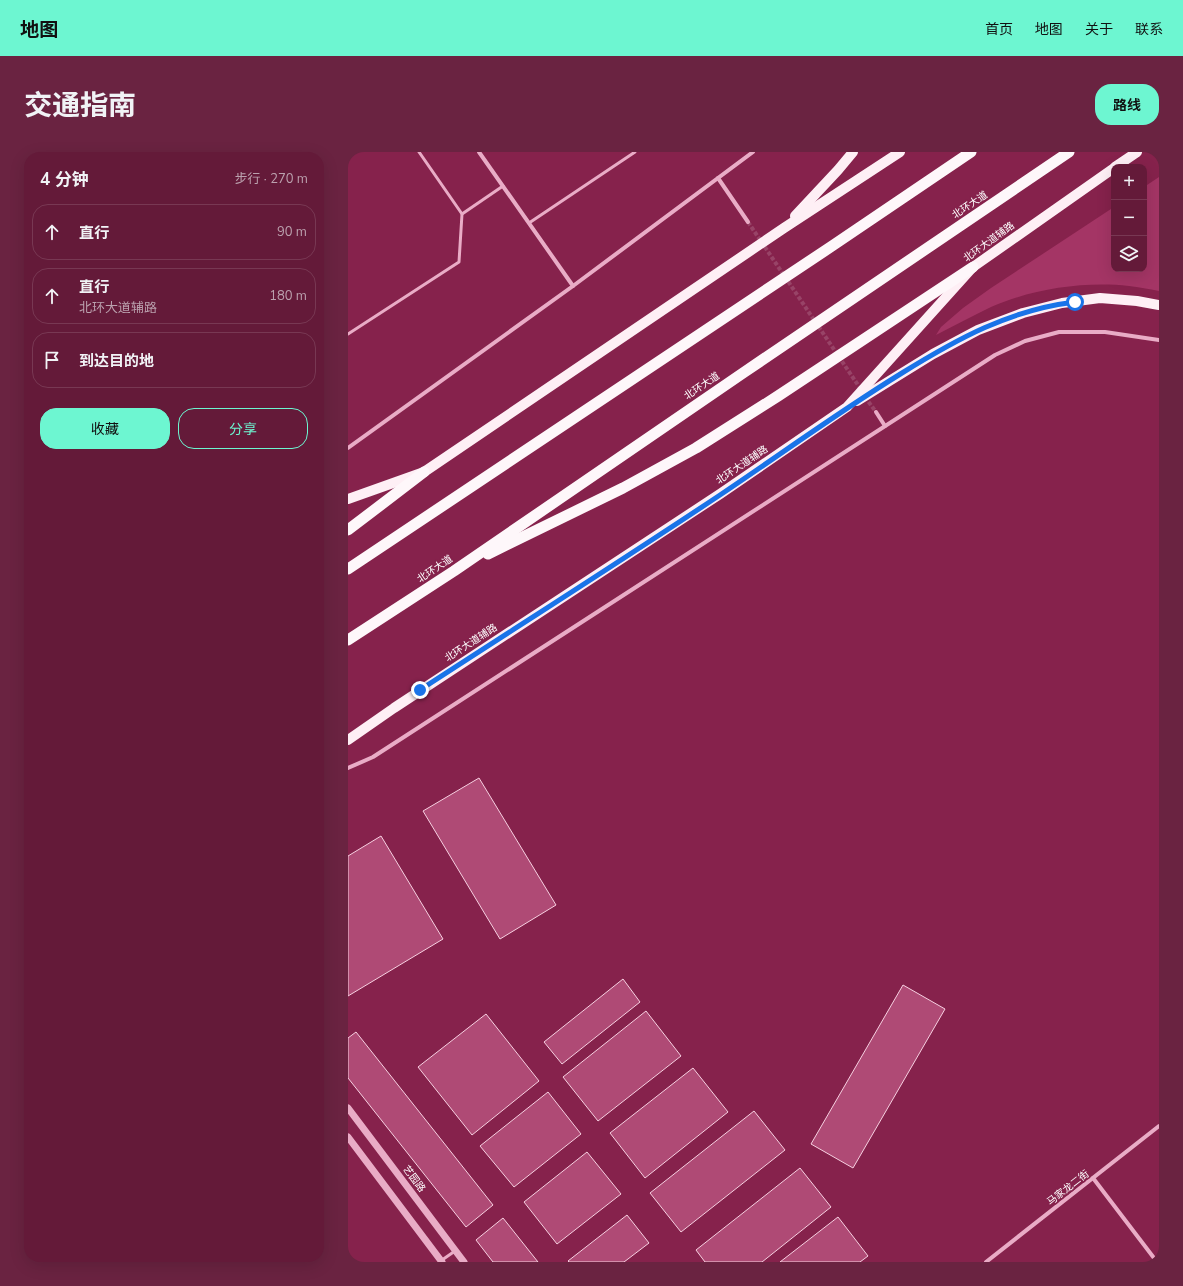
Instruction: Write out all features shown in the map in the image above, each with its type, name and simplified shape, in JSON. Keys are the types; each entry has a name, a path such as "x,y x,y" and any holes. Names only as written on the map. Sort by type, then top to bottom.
{"highway":[{"path":"348,569 826,251 971,152"},
{"name":"北环大道","path":"348,640 454,571 749,368 1069,152"},
{"path":"454,571 623,488 696,448 778,396 973,267"},
{"path":"348,530 424,472"}],"main road":[{"path":"784,228 853,152"},
{"path":"348,499 424,472 784,228 900,152"},
{"name":"北环大道辅路","path":"1119,164 1137,152"},
{"name":"北环大道辅路","path":"348,740 394,708 720,494 847,407 973,267 1111,169"},
{"path":"847,407 927,358 978,330 1023,313 1062,303 1100,298 1137,301 1159,305"}],"street":[{"path":"480,152 573,286"},
{"path":"348,448 573,286 753,152"},
{"path":"718,178 748,222"},
{"path":"348,768 373,757 995,355 1025,342 1059,332 1105,332 1159,340"},
{"path":"876,412 885,426"},
{"name":"艺园路","path":"348,1108 464,1262"},
{"name":"马家龙二街","path":"986,1262 1159,1126"},
{"path":"348,1137 441,1262"},
{"path":"1093,1178 1157,1262"}],"lane":[{"path":"348,334 459,262 462,214 419,152"},
{"path":"529,223 635,152"},
{"path":"462,214 503,186"},
{"path":"441,1262 455,1251"}],"shaded area":[{"path":"1159,177 1159,291 1140,287 1094,285 1041,291 1024,295 991,307 936,335 941,327 963,308 1111,209 1111,272 1147,272 1147,185"}],"building":[{"path":"479,778 556,905 500,939 423,811"},
{"path":"381,836 443,939 348,996 348,856"},
{"path":"623,979 640,1002 562,1064 544,1042"},
{"path":"903,985 945,1009 853,1168 811,1144"},
{"path":"646,1011 681,1056 598,1121 563,1077"},
{"path":"486,1014 539,1081 472,1135 418,1067"},
{"path":"356,1032 493,1205 466,1227 348,1078 348,1038"},
{"path":"693,1068 728,1112 645,1178 610,1133"},
{"path":"548,1092 581,1134 514,1187 480,1146"},
{"path":"754,1111 785,1150 681,1232 650,1193"},
{"path":"587,1152 621,1194 557,1244 524,1202"},
{"path":"800,1168 831,1207 762,1262 705,1262 696,1250"},
{"path":"627,1215 649,1243 624,1262 568,1261"},
{"path":"838,1217 868,1256 860,1262 780,1262"},
{"path":"503,1218 538,1262 493,1262 476,1240"}],"tunnel":[{"path":"748,222 862,391"},
{"path":"865,397 876,412"}],"route":[{"path":"420,690 720,494 847,407 933,354 978,330 1023,313 1062,303 1075,302"}]}
